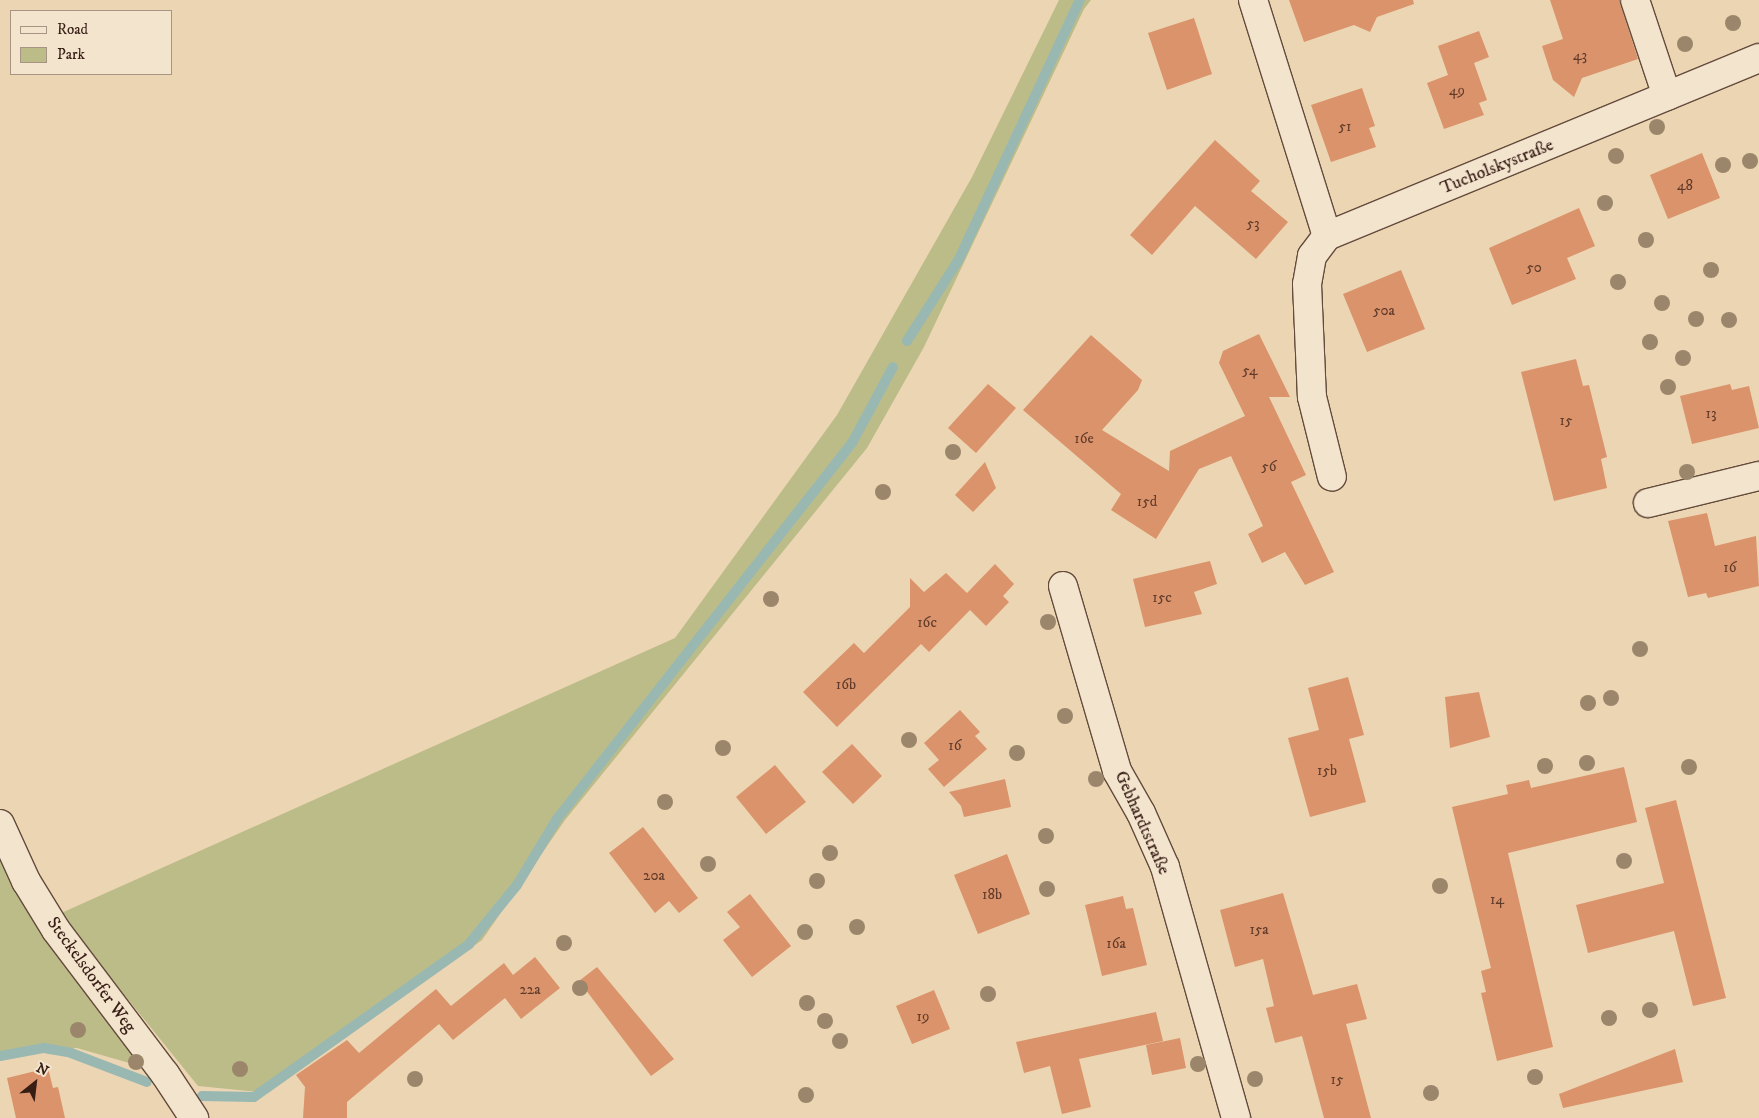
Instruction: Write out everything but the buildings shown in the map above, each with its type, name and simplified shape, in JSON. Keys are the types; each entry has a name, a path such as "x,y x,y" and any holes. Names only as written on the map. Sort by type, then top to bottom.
{"street":[{"path":"1253,0 1327,236 1312,256 1307,284 1312,397 1332,478"},
{"path":"1635,0 1667,96"},
{"name":"Tucholskystraße","path":"1327,236 1759,58"},
{"path":"1648,503 1759,476"},
{"name":"Gebhardtstraße","path":"1063,586 1118,771 1141,813 1165,867 1236,1118"},
{"name":"Steckelsdorfer Weg","path":"0,824 26,881 56,930 166,1074 194,1118"}],"green space":[{"path":"1059,0 1091,0 1084,9 924,347 867,448 565,820 482,940 268,1093 198,1086 59,914 675,638 837,415 972,177"},
{"path":"0,851 150,1069 77,1048 19,1049 0,1055"}],"waterway":[{"path":"907,341 959,259 1080,0"},
{"path":"202,1096 254,1097 469,944 517,885 557,819 852,443 893,367"},
{"path":"0,1056 44,1048 71,1053 147,1082"}]}
